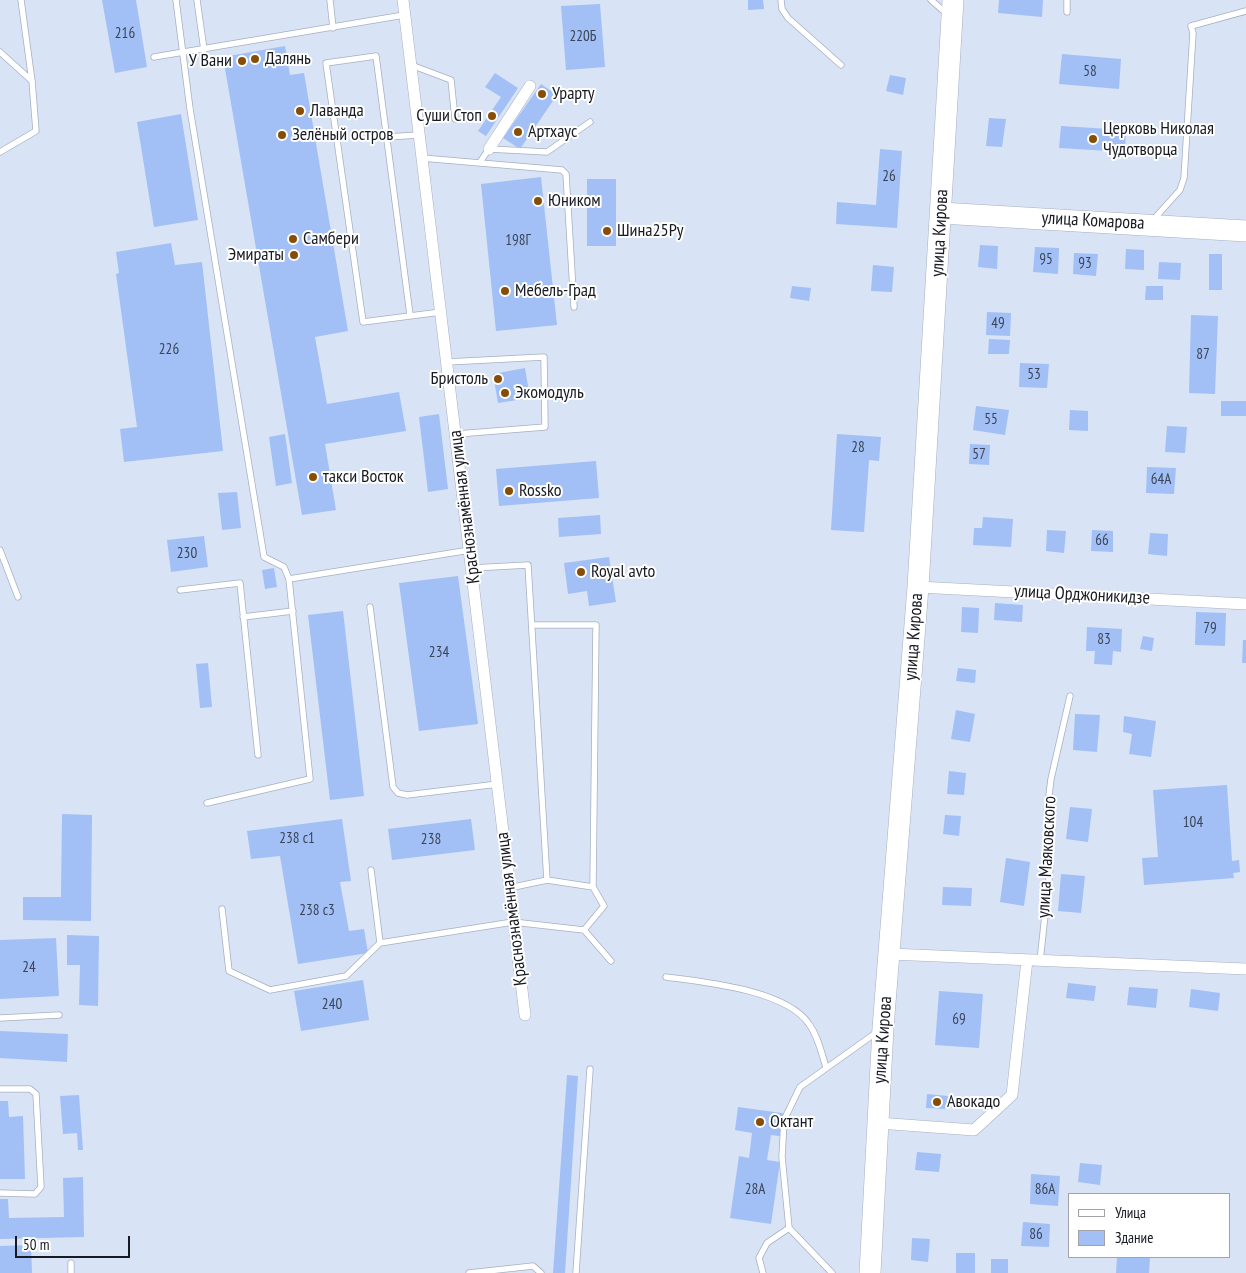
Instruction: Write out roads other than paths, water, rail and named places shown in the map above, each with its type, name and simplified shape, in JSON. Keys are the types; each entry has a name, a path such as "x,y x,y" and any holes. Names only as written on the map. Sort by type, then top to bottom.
{"highway":[{"name":"улица Кирова","path":"870,1273 883,1028 918,586 953,9"},
{"name":"улица Комарова","path":"941,213 1246,231"}],"street":[{"name":"Краснознамённая улица","path":"403,0 525,1015"},
{"path":"489,149 530,86"},
{"name":"улица Орджоникидзе","path":"918,586 1246,604"},
{"path":"890,954 1246,969"},
{"path":"878,1123 974,1130 1012,1095 1027,960"}],"lane":[{"path":"0,152 36,131 32,81 21,0"},
{"path":"176,0 264,557 284,567 289,579 310,779 207,803"},
{"path":"197,0 204,50"},
{"path":"330,0 332,28"},
{"path":"781,0 782,10 788,18 841,65"},
{"path":"931,0 953,9"},
{"path":"1067,12 1068,0"},
{"path":"1150,224 1180,190 1184,178 1193,33 1191,26 1246,11"},
{"path":"154,57 404,15"},
{"path":"0,52 32,81"},
{"path":"410,315 376,56 326,62 363,322 441,312"},
{"path":"410,65 451,80 455,118"},
{"path":"480,162 489,149 547,152 590,122"},
{"path":"387,138 419,135"},
{"path":"422,158 557,168 566,174 574,307"},
{"path":"447,362 544,357 545,427 456,434"},
{"path":"0,550 18,597"},
{"path":"289,579 470,550"},
{"path":"472,568 528,565 547,880"},
{"path":"180,590 240,583 258,755"},
{"path":"370,607 393,787 398,793 407,795 498,784"},
{"path":"243,617 293,611"},
{"path":"532,624 596,625 593,887 604,906 584,930"},
{"name":"улица Маяковского","path":"1040,961 1050,869 1047,811 1051,779 1070,696"},
{"path":"371,870 380,943"},
{"path":"509,888 547,880 593,887"},
{"path":"222,909 229,971 270,990 346,976 380,943 513,922 584,930 611,961"},
{"path":"666,977 717,983 780,1001 809,1023 818,1042 826,1067"},
{"path":"0,1018 59,1015"},
{"path":"832,1273 789,1228 782,1157 784,1120 800,1087 883,1028"},
{"path":"576,1273 590,1069"},
{"path":"0,1089 30,1089 36,1094 40,1187 35,1194 0,1193"},
{"path":"763,1273 759,1258 767,1243 789,1228"},
{"path":"71,1263 71,1273"},
{"path":"468,1273 533,1266 541,1273"}],"place":[{"name":"Далянь","path":"255,59"},
{"name":"У Вани","path":"242,61"},
{"name":"Урарту","path":"542,94"},
{"name":"Лаванда","path":"300,111"},
{"name":"Суши Стоп","path":"492,116"},
{"name":"Артхаус","path":"518,132"},
{"name":"Зелёный остров","path":"282,135"},
{"name":"Церковь Николая Чудотворца","path":"1093,139"},
{"name":"Юником","path":"538,201"},
{"name":"Шина25Ру","path":"607,231"},
{"name":"Самбери","path":"293,239"},
{"name":"Эмираты","path":"294,255"},
{"name":"Мебель-Град","path":"505,291"},
{"name":"Бристоль","path":"498,379"},
{"name":"Экомодуль","path":"505,393"},
{"name":"такси Восток","path":"313,477"},
{"name":"Rossko","path":"509,491"},
{"name":"Royal avto","path":"581,572"},
{"name":"Авокадо","path":"937,1102"},
{"name":"Октант","path":"760,1122"}]}
